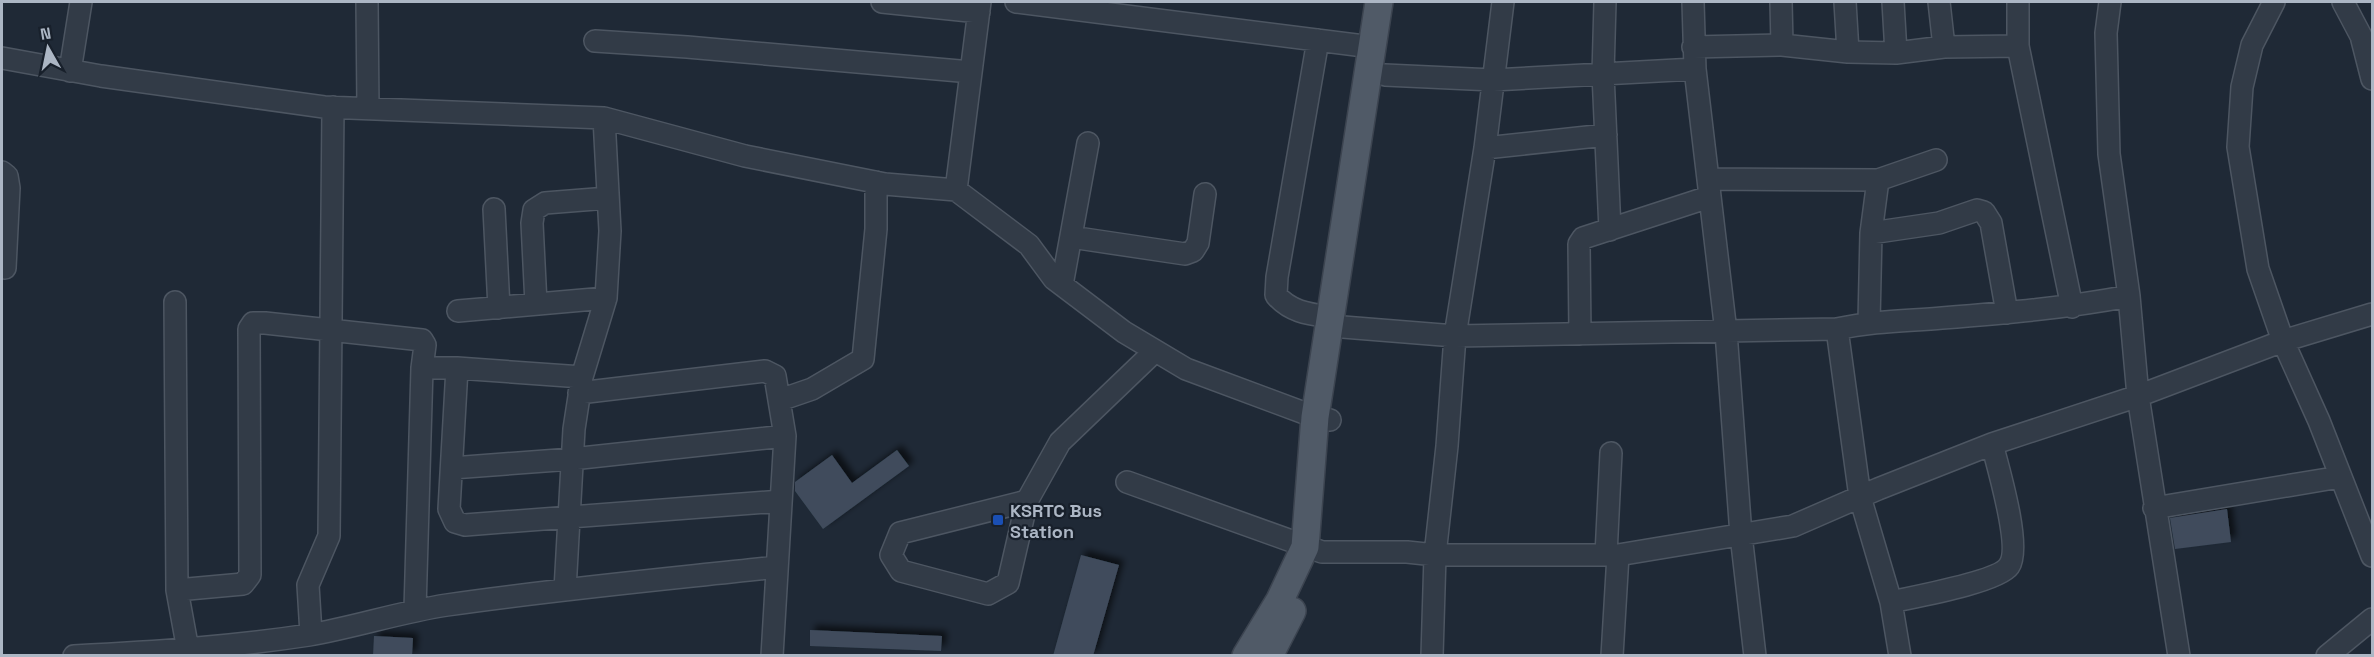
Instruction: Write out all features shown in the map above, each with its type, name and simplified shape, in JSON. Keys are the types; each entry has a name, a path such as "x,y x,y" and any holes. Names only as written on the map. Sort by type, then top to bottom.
{"main road":[{"path":"1269,656 1314,549 1323,418 1371,47 1379,2"},
{"path":"1336,322 1385,75 1397,2"},
{"path":"1246,656 1314,549"}],"street":[{"path":"70,70 81,2"},
{"path":"367,2 368,108"},
{"path":"882,2 979,7 956,190"},
{"path":"1016,2 1371,47"},
{"path":"1432,656 1435,555 1447,446 1455,336 1485,148 1503,2"},
{"path":"1605,2 1603,74 1610,230"},
{"path":"1694,2 1695,69 1726,332 1741,535 1755,656"},
{"path":"1781,2 1782,45"},
{"path":"1845,2 1848,52"},
{"path":"1893,2 1896,53"},
{"path":"1939,2 1944,47"},
{"path":"2018,2 2018,46 2072,307"},
{"path":"2110,2 2106,33 2109,154 2129,296 2138,396 2179,656"},
{"path":"2274,2 2252,45 2244,76 2238,147 2258,269 2283,341 2319,422 2373,556"},
{"path":"2343,2 2361,36 2373,79"},
{"path":"1318,40 1277,277 1276,295 1285,306 1306,313 1336,322 1455,336 1726,332 1837,329 1869,322 2072,307 2129,296"},
{"path":"595,41 971,72"},
{"path":"1693,47 1782,45 1848,52 1896,53 1944,47 2018,46"},
{"path":"2,58 70,70 333,107 604,118 745,156 876,182 956,190 1029,245 1054,279 1124,332 1185,369 1323,418"},
{"path":"1385,75 1493,80 1695,69"},
{"path":"311,634 308,585 329,536 333,107"},
{"path":"565,590 567,516 581,385 606,298 610,231 604,118"},
{"path":"1485,148 1606,135"},
{"path":"1062,285 1088,143"},
{"path":"1580,334 1579,244 1583,238 1610,230 1709,188 1878,180 1936,160"},
{"path":"2,172 7,176 9,188 5,268"},
{"path":"1869,322 1871,233 1878,180"},
{"path":"780,400 812,389 863,359 876,229 876,182"},
{"path":"1071,237 1185,254 1193,251 1198,243 1205,194"},
{"path":"536,304 532,223 534,210 545,203 608,198"},
{"path":"494,209 499,308"},
{"path":"1871,233 1939,223 1977,210 1984,212 1991,223 2007,313"},
{"path":"458,311 606,298"},
{"path":"175,302 177,590 188,650"},
{"path":"1127,482 1314,549 1435,555 1612,555 1793,526 1992,444 2138,396 2283,341 2373,314"},
{"path":"177,590 243,584 250,575 249,329 253,324 265,323 422,340 425,345 422,368 415,610"},
{"path":"1837,329 1860,497 1891,602 1900,656"},
{"path":"1027,501 900,533 891,555 901,571 988,594 1008,583 1027,501 1060,442 1155,351"},
{"path":"422,368 458,368 581,385 765,371 775,376 785,436 772,656"},
{"path":"458,368 449,509 456,522 465,525 781,501"},
{"path":"452,468 572,459 785,436"},
{"path":"1891,602 1989,579 2009,567 2014,555 2012,532 1992,444"},
{"path":"1611,453 1612,656"},
{"path":"2154,508 2340,477"},
{"path":"74,656 188,650 311,634 415,610 565,590 777,567"},
{"path":"2327,656 2373,619"}],"building":[{"path":"897,450 909,466 823,529 795,491 795,482 832,455 852,483"},
{"path":"2227,509 2231,542 2175,549 2170,518"},
{"path":"1081,555 1119,565 1093,656 1053,656"},
{"path":"810,630 942,636 941,651 810,646"},
{"path":"374,636 413,638 412,656 373,656"}],"place":[{"name":"KSRTC Bus Station","path":"998,520"}]}
